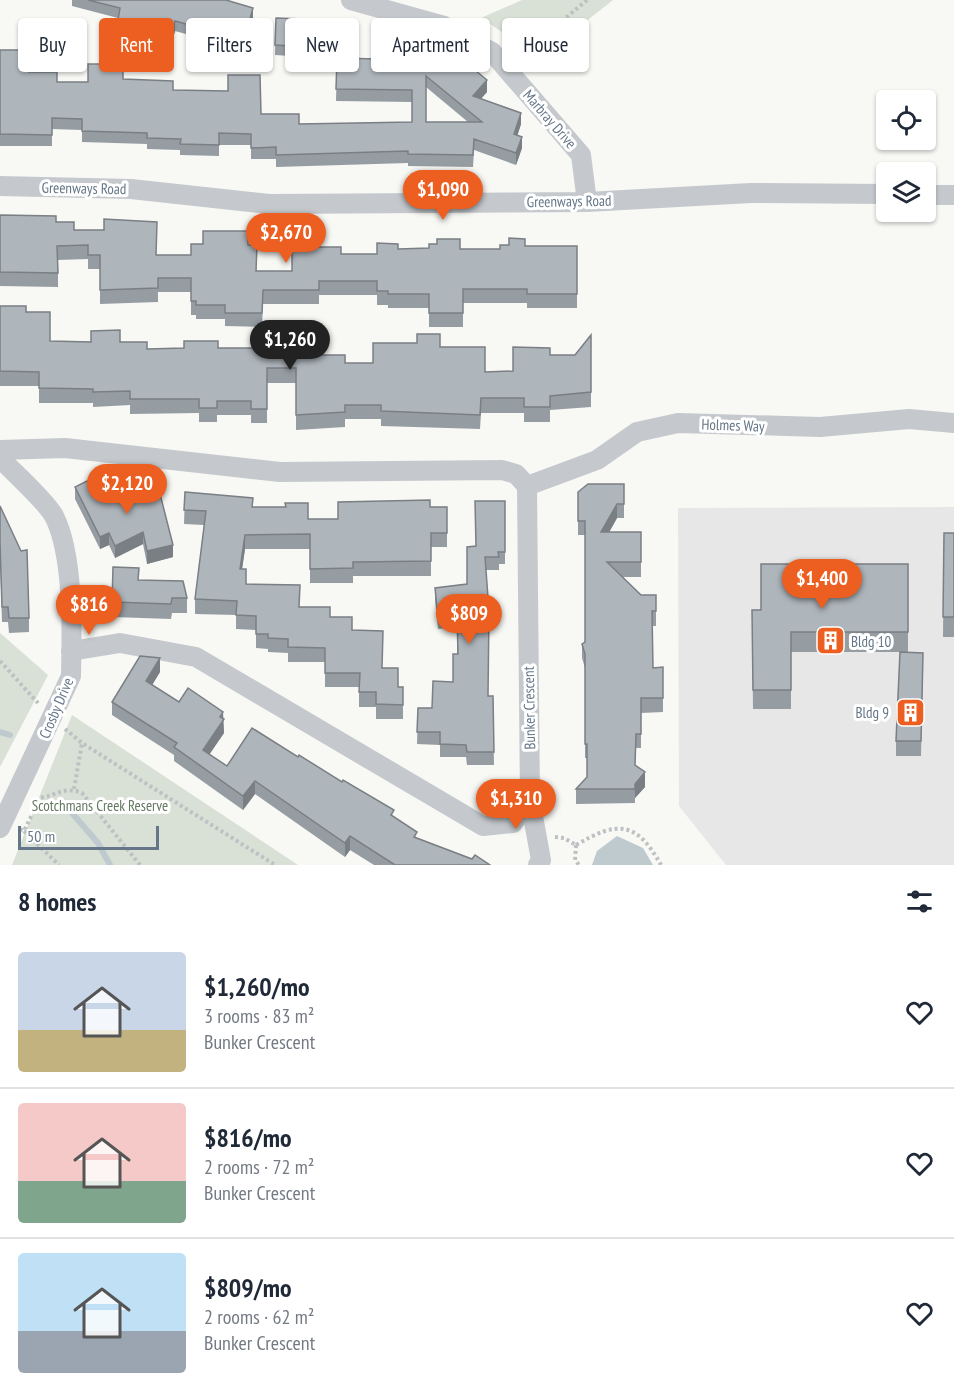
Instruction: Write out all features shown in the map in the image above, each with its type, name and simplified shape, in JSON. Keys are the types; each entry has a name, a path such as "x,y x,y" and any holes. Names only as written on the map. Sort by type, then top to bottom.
{"street":[{"name":"Marbray Drive","path":"351,0 444,26 492,52 581,155 587,202"},
{"name":"Greenways Road","path":"0,186 131,189 269,204 587,202 751,193 876,194"},
{"path":"936,195 954,195"},
{"name":"Holmes Way","path":"527,486 597,460 637,432 678,423 820,428 909,419 954,423"},
{"path":"0,450 66,448 280,472 502,470 516,474 527,486"},
{"name":"Crosby Drive","path":"0,458 53,515 67,559 71,651 71,676 53,720 2,825"},
{"name":"Bunker Crescent","path":"527,486 530,800 541,860 538,865"},
{"path":"71,651 120,642 196,657 483,826 513,824 530,800"}],"path":[{"path":"492,52 543,21 562,21 587,0"},
{"path":"0,661 53,720 82,743 275,865"},
{"path":"74,789 82,743"},
{"path":"24,831 40,798 64,789 74,789 82,793 140,865"},
{"path":"2,825 24,831 59,865"},
{"path":"579,865 575,860 576,845 609,828 629,829 645,842 661,865"}],"shaded area":[{"path":"954,507 954,865 726,865 679,806 678,508"},
{"path":"617,836 643,848 653,865 592,865 597,851"}],"green space":[{"path":"522,0 613,0 589,19 502,18 502,32 490,24 490,18 481,18"},
{"name":"Scotchmans Creek Reserve","path":"0,633 48,675 0,767"},
{"name":"Scotchmans Creek Reserve","path":"72,715 298,865 12,865"}],"building":[{"path":"88,0 226,0 253,8 250,18 186,18 186,24 175,21 174,24 174,18 118,18 120,8"},
{"path":"276,18 285,18 285,46 275,45"},
{"path":"0,50 18,50 18,72 57,72 57,82 88,82 88,64 99,64 99,72 123,72 123,79 173,81 173,90 228,91 228,75 260,75 261,114 299,114 299,124 412,122 412,90 336,89 337,72 359,72 359,59 371,59 371,72 477,72 487,80 473,96 521,113 514,134 522,137 516,153 474,139 473,155 408,154 408,151 276,155 276,147 251,148 251,134 219,133 219,145 180,144 181,139 147,138 147,133 82,131 82,119 52,118 52,135 0,134","holes":["426,76 482,122 426,122"]},
{"path":"0,215 56,216 56,222 74,222 74,230 104,230 104,219 157,222 156,255 191,255 191,244 203,244 203,231 248,231 248,245 257,245 256,271 292,271 292,247 341,247 341,254 377,254 377,243 398,244 398,249 429,248 429,244 437,244 437,239 460,239 460,249 500,249 500,245 509,245 509,238 525,239 525,246 577,246 577,294 527,294 527,289 463,289 463,313 429,313 429,294 388,294 388,291 377,291 377,281 319,281 319,290 263,290 262,313 225,313 225,305 196,305 196,301 191,301 191,278 158,278 158,288 100,290 100,255 88,255 88,245 57,246 58,273 0,272"},
{"path":"0,306 26,306 26,312 50,312 50,341 91,342 91,331 120,330 120,342 147,342 147,349 184,348 184,341 218,341 218,348 274,348 274,340 312,340 313,355 345,355 345,363 373,363 373,343 417,343 417,334 440,334 440,347 485,347 485,372 513,371 513,347 550,348 550,355 575,355 591,335 591,392 550,396 550,407 524,407 524,398 481,398 480,415 381,411 381,405 345,405 345,412 296,415 296,368 267,368 267,409 251,409 251,401 217,401 217,408 199,408 199,399 130,399 130,391 93,392 93,389 39,388 39,372 0,371"},
{"path":"89,480 91,484 98,481 106,497 144,487 146,493 159,490 173,545 147,551 143,532 115,546 109,533 100,537 75,487"},
{"path":"588,484 624,484 624,504 617,504 601,532 641,532 641,562 607,562 641,595 656,595 656,611 652,611 653,668 663,667 663,698 641,698 641,734 636,734 635,765 645,772 635,784 635,789 576,789 587,777 585,654 582,644 585,642 585,521 578,521 578,492"},
{"path":"185,492 253,498 252,507 286,507 285,503 308,503 308,519 338,519 338,502 430,500 430,507 447,507 447,533 431,533 431,561 353,562 353,568 310,569 310,534 245,535 240,569 246,569 246,584 300,585 299,607 330,607 330,617 352,617 352,630 383,631 382,668 398,668 398,687 403,687 403,705 376,704 376,692 359,692 360,673 325,673 325,648 288,647 288,639 268,638 268,634 256,634 256,616 236,615 237,601 195,599 206,511 184,510"},
{"path":"475,501 505,501 505,552 498,552 499,557 485,557 489,611 488,696 493,696 494,752 467,752 466,745 440,744 440,732 417,732 418,708 432,708 433,681 453,682 453,654 458,654 457,615 438,617 435,588 467,584 467,547 476,546"},
{"path":"0,506 21,551 27,550 29,618 9,618 8,607 2,607"},
{"path":"944,533 954,533 954,617 943,617"},
{"name":"Bldg 10","path":"761,564 908,564 908,632 791,632 791,690 753,690 752,610 761,610"},
{"path":"113,567 139,568 138,580 183,581 187,598 172,598 171,604 112,602"},
{"name":"Bldg 9","path":"900,652 923,653 921,741 896,741"},
{"path":"140,656 160,658 146,681 179,702 188,688 223,712 220,717 224,719 203,750 227,766 252,728 298,757 299,755 342,782 343,780 394,810 391,815 417,832 414,837 472,859 475,855 490,865 395,865 350,836 345,843 255,781 243,796 174,747 177,743 112,702"}],"waterway":[{"path":"0,732 10,735"},
{"path":"72,813 98,843 110,865"}],"place":[{"name":"Bldg 10","path":"830,641"},
{"name":"Bldg 9","path":"910,712"}]}
